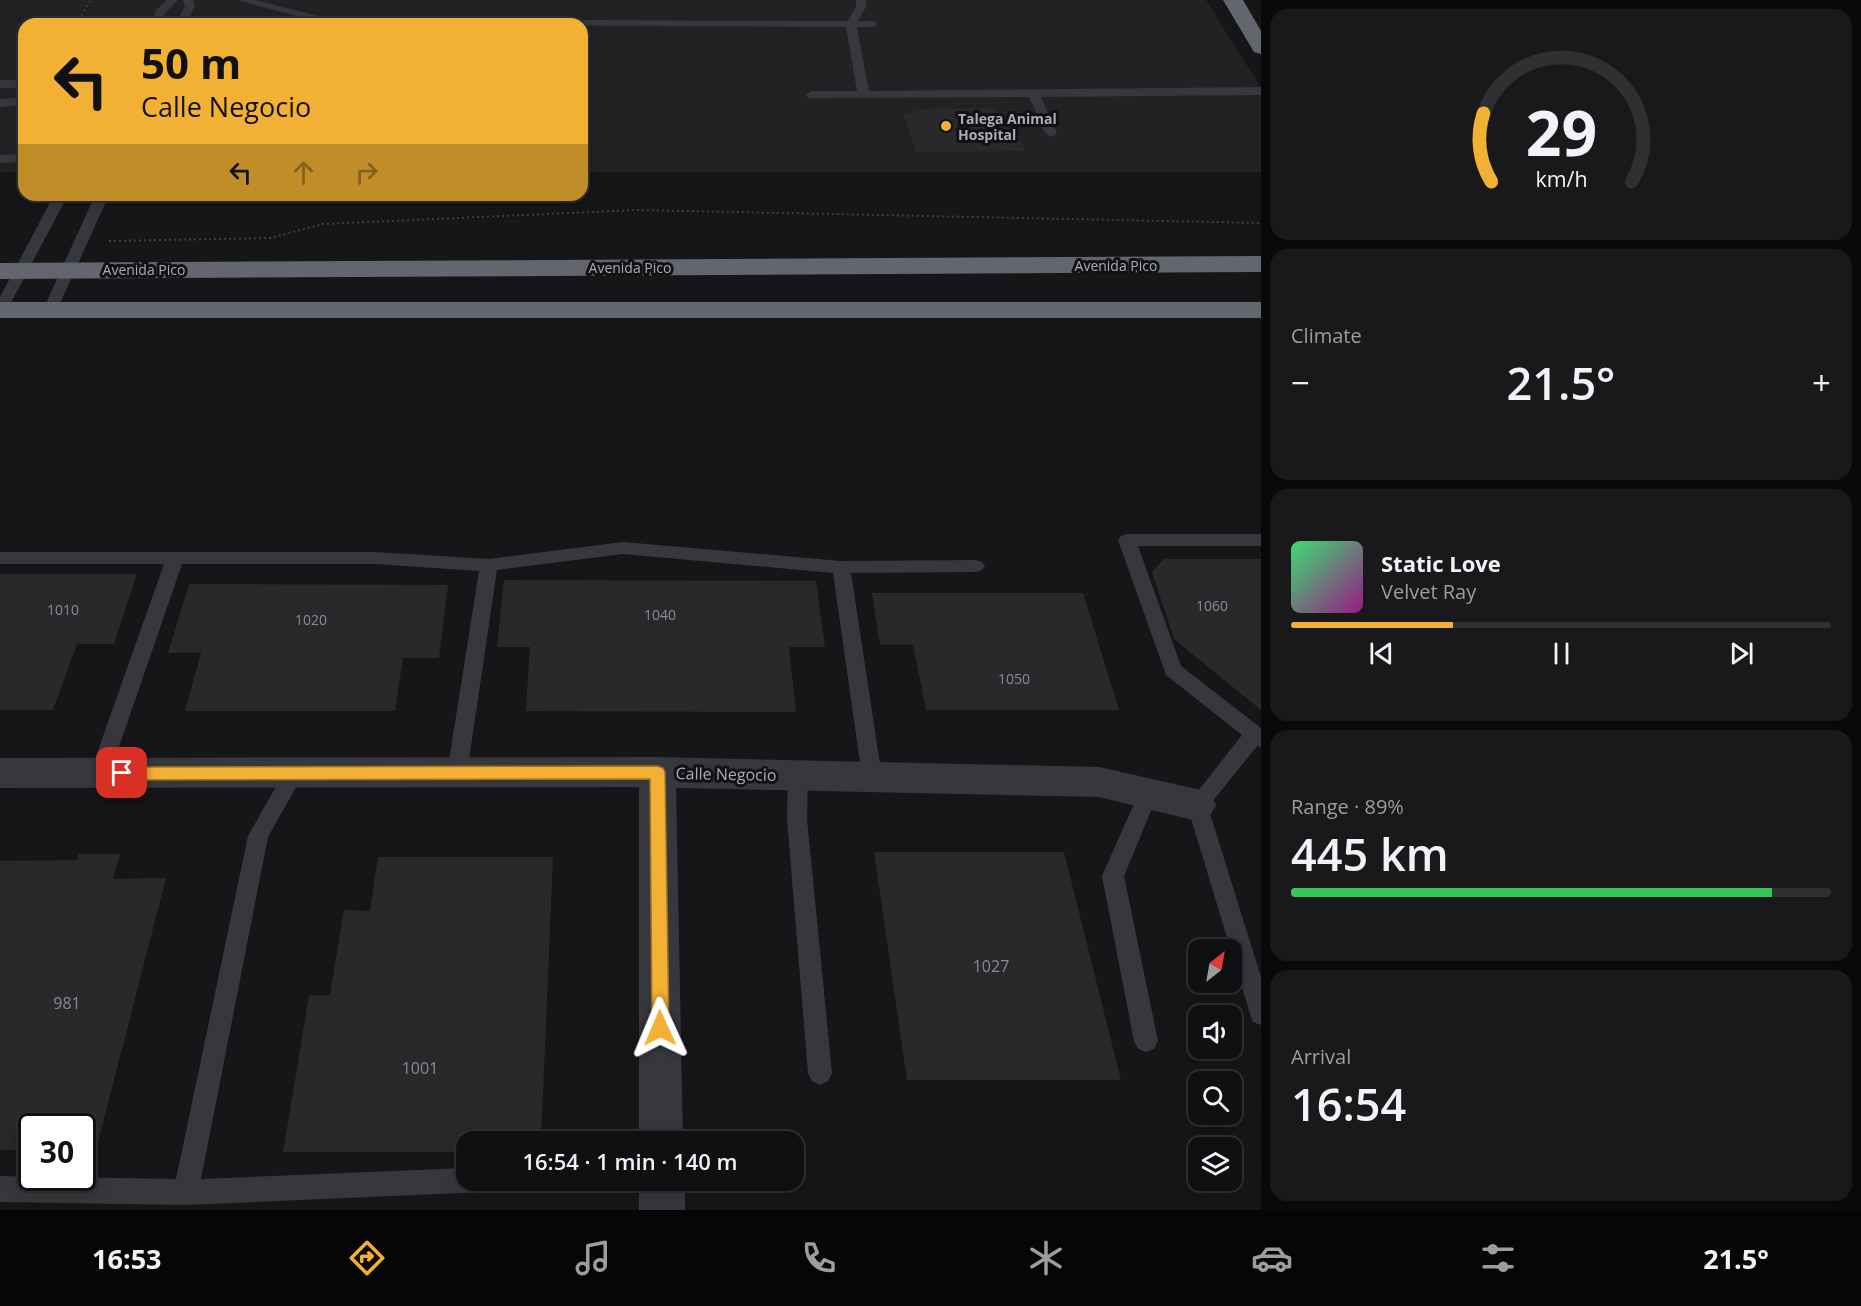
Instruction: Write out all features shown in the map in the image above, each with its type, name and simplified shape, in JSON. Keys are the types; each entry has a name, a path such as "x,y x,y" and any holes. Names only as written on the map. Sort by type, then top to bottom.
{"highway":[{"path":"1233,0 1261,48"},
{"name":"Avenida Pico","path":"11,271 1261,264"},
{"path":"0,310 1261,310"}],"street":[{"name":"Calle Negocio","path":"0,773 657,772 1099,782 1197,805"},
{"path":"657,772 661,1131"},
{"path":"662,1191 662,1210"}],"lane":[{"path":"158,18 173,0"},
{"path":"184,18 190,6 188,0"},
{"path":"242,0 315,18"},
{"path":"861,0 861,7 851,24 864,94"},
{"path":"588,23 873,24"},
{"path":"0,84 18,84"},
{"path":"812,95 1261,91"},
{"path":"1033,92 1051,134"},
{"path":"0,103 18,102"},
{"path":"0,159 18,158"},
{"path":"0,310 11,271 57,201"},
{"path":"50,310 99,201"},
{"path":"1261,540 1128,540 1173,670 1258,737 1197,805 1261,1014"},
{"path":"0,558 375,558 489,565 623,548 841,567 976,566"},
{"path":"100,773 175,558"},
{"path":"457,773 489,565"},
{"path":"841,567 872,777"},
{"path":"186,1192 258,836 294,773"},
{"path":"798,776 797,819 820,1073"},
{"path":"1146,1041 1113,876 1148,794"},
{"path":"0,1189 186,1192 456,1181"}],"path":[{"path":"80,18 91,0"},
{"path":"79,246 121,239 270,238 323,224 637,210 1261,223"}],"shaded area":[{"path":"0,0 1206,0 1261,88 1261,172 588,172 588,18 18,18 18,172 0,172"}],"building":[{"name":"Talega Animal Hospital","path":"997,108 1003,121 1012,121 1025,151 916,152 903,114 914,113 913,109"},
{"path":"1164,559 1261,559 1261,710 1174,639 1152,572"},
{"path":"0,574 137,574 114,644 77,644 53,710 0,710"},
{"path":"504,580 816,581 825,647 789,647 796,712 526,711 530,647 497,647"},
{"path":"189,584 448,585 439,658 403,658 395,711 185,711 201,653 168,653"},
{"path":"872,593 1083,593 1119,710 926,710 913,645 880,645"},
{"path":"874,852 1064,852 1121,1080 907,1080"},
{"path":"79,854 120,854 113,879 166,878 96,1150 96,1113 18,1113 18,1150 0,1150 0,861 77,860"},
{"path":"378,857 553,857 541,1131 456,1131 456,1152 283,1152 309,995 330,995 344,910 370,911"}],"place":[{"name":"Talega Animal Hospital","path":"946,126"}],"route":[{"path":"122,773 657,772 660,1028"}]}
